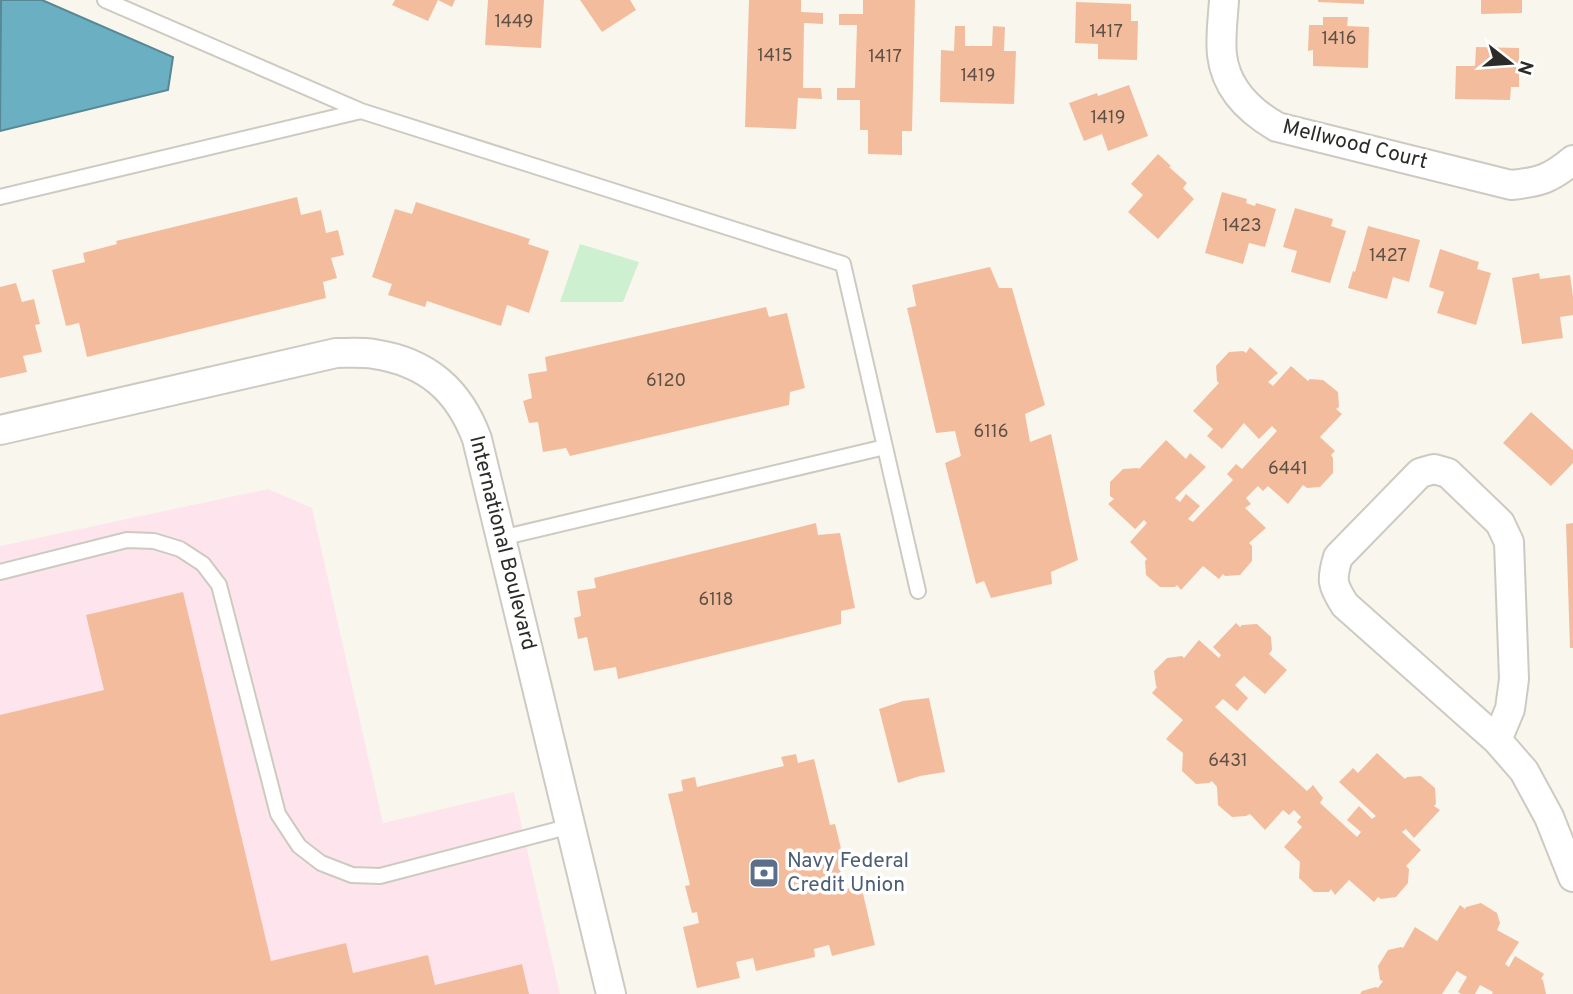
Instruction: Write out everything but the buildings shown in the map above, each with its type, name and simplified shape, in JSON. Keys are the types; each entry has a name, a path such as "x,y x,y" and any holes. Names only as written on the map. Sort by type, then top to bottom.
{"street":[{"name":"Mellwood Court","path":"1224,0 1222,55 1227,75 1240,98 1259,117 1277,127 1511,185 1536,182 1559,172 1573,160"},
{"name":"International Boulevard","path":"0,430 336,353 372,353 407,361 430,373 449,390 471,422 477,439 611,994"},
{"path":"1497,740 1510,709 1514,679 1509,542 1500,523 1448,473 1434,469 1420,473 1338,557 1333,573 1336,591 1346,605 1497,740 1524,771 1549,817 1573,877"}],"lane":[{"path":"105,0 361,111 843,264 918,591"},
{"path":"0,197 361,111"},
{"path":"501,538 885,447"},
{"path":"0,572 127,540 154,541 180,549 202,564 219,585 278,814 299,846 321,863 352,875 380,876 571,827"}],"shaded area":[{"path":"268,489 312,508 383,823 514,792 560,994 0,994 0,546"}],"green space":[{"path":"580,244 639,262 623,302 560,302"}],"water":[{"path":"1,0 42,0 173,57 168,90 0,131"}],"place":[{"name":"Navy Federal Credit Union","path":"764,873"}]}
